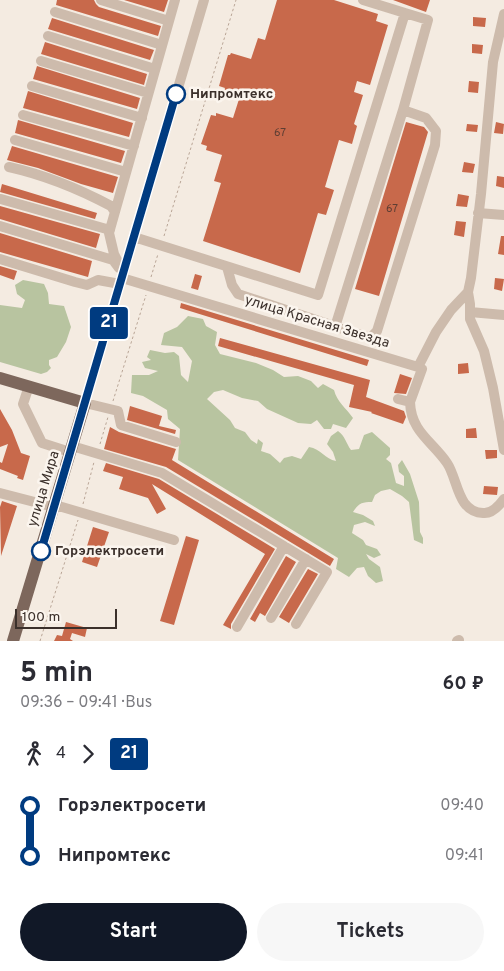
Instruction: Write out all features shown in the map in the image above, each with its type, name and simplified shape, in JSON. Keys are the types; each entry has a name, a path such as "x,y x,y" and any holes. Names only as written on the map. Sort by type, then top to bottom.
{"main road":[{"path":"0,378 85,403"},
{"name":"улица Мира","path":"13,641 85,403"}],"street":[{"path":"101,0 169,21"},
{"path":"122,278 109,233 175,0"},
{"path":"176,442 122,425 118,411 85,403 204,0"},
{"path":"335,327 403,110 428,20 363,0"},
{"path":"55,12 162,45"},
{"path":"134,237 318,295 406,13"},
{"path":"504,14 493,62 468,292 470,319 484,351 504,450"},
{"path":"48,36 155,69"},
{"path":"41,61 148,93"},
{"path":"32,86 142,118"},
{"path":"228,267 232,285 238,294 370,338 377,331 435,145 436,131 426,118 403,110"},
{"path":"22,115 134,146"},
{"path":"15,140 126,172"},
{"path":"9,168 39,174 70,186 111,206 115,212"},
{"path":"1,198 110,230"},
{"path":"478,213 504,215"},
{"path":"0,226 113,260 122,278"},
{"path":"0,259 87,285 98,280 122,278"},
{"name":"улица Красная Звезда","path":"122,278 418,367"},
{"path":"468,292 451,310 436,332 418,367 422,369 410,402 412,418 419,430 446,461 459,494 468,507 474,512 488,513 500,505 504,499"},
{"path":"470,312 504,315"},
{"path":"29,386 23,404 42,443 97,453 162,473 328,572 296,624"},
{"path":"398,398 410,402"},
{"path":"0,493 54,507 62,507 174,540"},
{"path":"237,627 284,546"},
{"path":"271,618 306,559"}],"path":[{"path":"163,238 236,0"},
{"path":"40,641 160,248"}],"green space":[{"path":"23,280 44,284 48,293 49,304 64,306 71,327 66,342 57,357 49,360 51,368 41,374 0,362 0,305 22,308 25,300 17,294 15,285"},
{"path":"188,316 203,319 206,326 217,332 215,345 220,354 256,363 284,377 298,376 311,381 318,388 323,384 334,390 339,401 353,418 346,428 333,424 331,429 324,429 317,420 311,424 298,423 267,409 258,401 242,398 223,390 214,392 207,399 230,420 235,428 245,432 257,444 258,439 263,443 261,451 270,454 280,463 284,458 292,456 301,459 309,447 336,461 333,452 327,444 331,436 338,431 344,437 351,450 359,449 364,435 372,432 390,448 390,455 386,459 391,463 396,483 404,486 404,476 399,472 398,465 402,460 410,474 419,502 420,532 423,544 414,540 409,502 390,489 381,491 375,495 372,502 361,504 353,512 373,521 375,526 365,522 354,525 352,533 363,540 366,545 377,549 381,555 374,558 366,554 369,559 380,567 383,581 376,583 368,576 364,567 357,568 349,577 336,569 338,558 178,460 180,429 168,419 167,410 143,396 131,393 132,375 149,375 158,371 145,368 142,362 151,360 147,357 150,350 165,353 174,352 179,356 181,375 188,382 192,361 182,347 161,345 164,333 177,327"}],"building":[{"path":"57,0 94,0 99,7 161,26 158,36 56,5"},
{"path":"124,0 168,0 164,12"},
{"path":"277,0 334,0 378,14 376,21 388,25 370,85 357,81 354,92 363,95 354,124 357,126 352,144 339,140 325,187 334,190 326,215 318,213 300,273 203,241 221,183 214,181 222,155 206,150 207,146 201,144 211,115 216,116 216,113 233,118 240,96 224,91 225,88 219,86 228,55 231,53 251,59 258,38 265,40"},
{"path":"393,0 430,0 426,12"},
{"path":"473,17 486,18 485,27 473,26"},
{"path":"52,18 154,50 150,60 48,29"},
{"path":"45,42 147,74 144,85 41,54"},
{"path":"472,44 483,45 482,54 472,53"},
{"path":"37,66 140,98 137,109 33,79"},
{"path":"469,81 479,82 478,93 468,92"},
{"path":"28,91 133,123 129,137 23,108"},
{"path":"18,120 125,151 121,163 15,133"},
{"path":"406,122 424,127 428,132 379,296 355,289"},
{"path":"496,122 504,124 503,134 494,133"},
{"path":"467,124 478,125 477,132 466,131"},
{"path":"12,146 118,177 113,193 81,184 38,168 7,160"},
{"path":"464,162 475,164 473,173 462,172"},
{"path":"497,176 504,177 504,188 496,186"},
{"path":"2,184 97,213 95,219 0,192"},
{"path":"458,194 469,196 467,207 456,206"},
{"path":"0,206 100,234 96,248 0,219"},
{"path":"456,221 466,222 464,237 454,235"},
{"path":"0,233 92,261 88,277 0,252"},
{"path":"501,236 504,236 504,255 498,254"},
{"path":"0,266 17,271 14,280 0,275"},
{"path":"195,274 202,276 198,290 191,288"},
{"path":"495,278 504,279 502,291 494,289"},
{"path":"181,303 369,360 367,366 180,308"},
{"path":"220,338 370,380 366,397 404,411 406,417 403,424 372,412 349,407 354,385 218,346"},
{"path":"468,363 469,373 458,374 458,364"},
{"path":"400,374 412,378 406,394 394,393"},
{"path":"130,406 162,416 159,426 176,430 175,434 127,420"},
{"path":"0,409 12,430 21,453 30,456 23,480 0,469 0,462 2,463 8,444 0,447"},
{"path":"110,427 119,432 176,449 172,460 334,559 330,566 166,467 104,449"},
{"path":"476,428 477,438 466,438 466,429"},
{"path":"485,450 497,450 497,458 486,459"},
{"path":"106,463 159,479 275,549 231,624 231,629 223,625 265,554 152,484 166,509 157,514 148,498 119,489 123,477 103,471"},
{"path":"484,486 498,487 497,495 483,494"},
{"path":"2,501 17,506 1,556 0,507"},
{"path":"93,527 109,532 97,567 82,562"},
{"path":"186,536 199,540 174,625 160,621"},
{"path":"286,556 296,562 265,616 260,613 255,622 250,619"},
{"path":"308,569 318,574 289,623 279,617"},
{"path":"66,622 87,628 85,637 72,633 70,639 73,641 54,641 57,635 62,636"}],"bus line":[{"name":"21","path":"41,551 176,94"}],"place":[{"name":"Нипромтекс","path":"176,94"},
{"name":"Горэлектросети","path":"41,551"}]}
